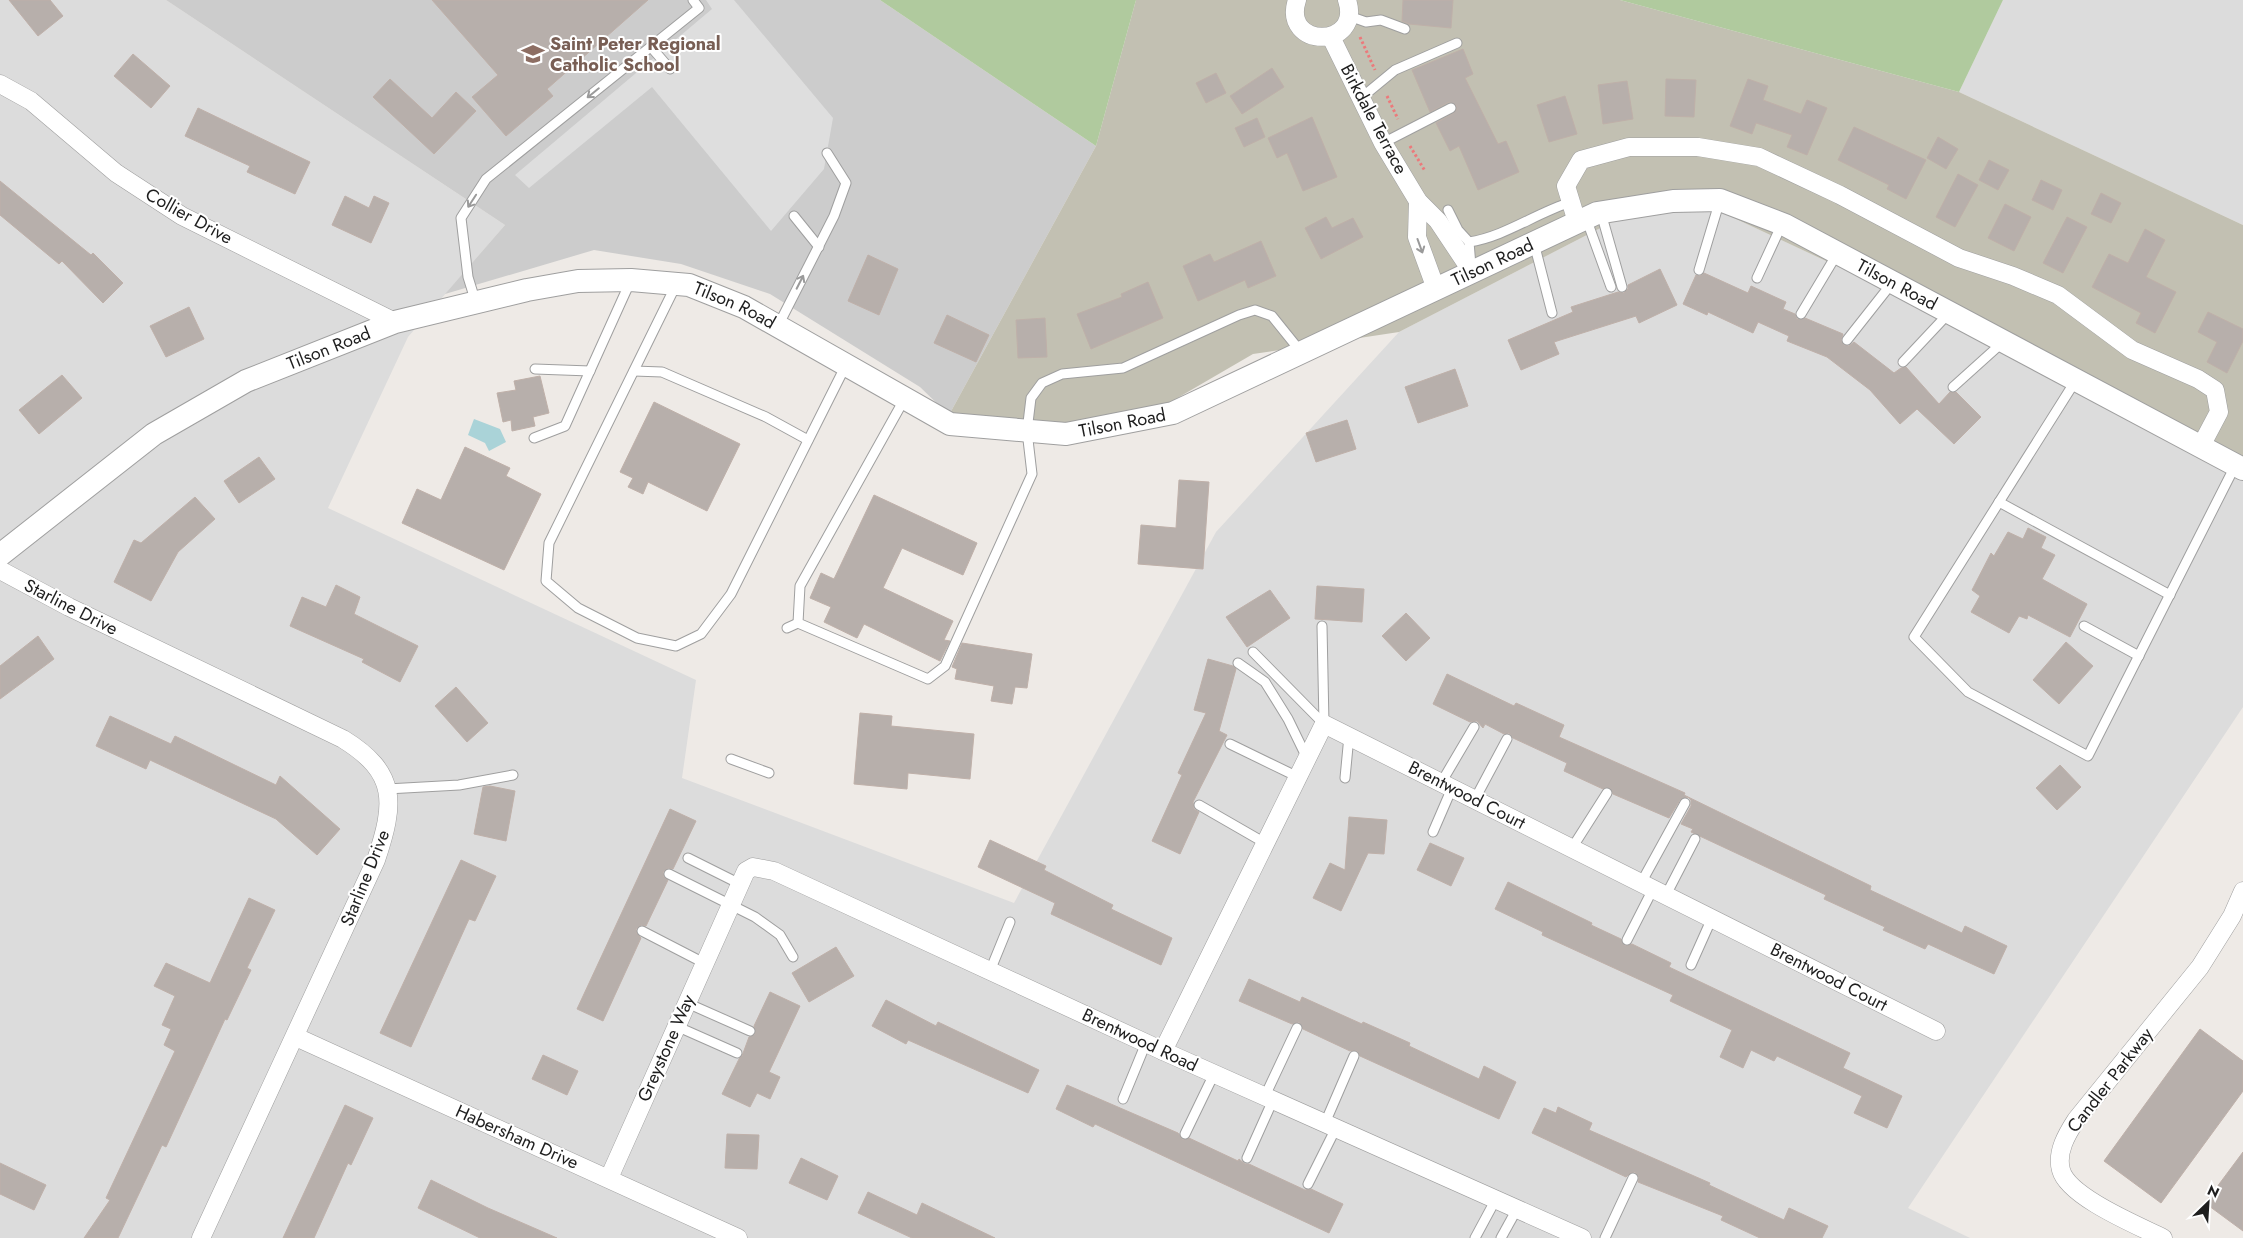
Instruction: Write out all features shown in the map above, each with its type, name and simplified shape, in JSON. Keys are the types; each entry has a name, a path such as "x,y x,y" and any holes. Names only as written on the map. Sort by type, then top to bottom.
{"street":[{"path":"1296,0 1294,10 1299,27 1313,37 1331,37 1345,27 1348,8"},
{"name":"Birkdale Terrace","path":"1331,37 1383,143 1418,200 1438,221 1472,272"},
{"name":"Collier Drive","path":"0,84 32,101 116,173 182,216 395,322"},
{"path":"1584,214 1566,186 1581,160 1629,147 1698,147 1759,157 1840,195 1959,258 2013,276 2058,295 2132,350 2204,382 2215,390 2218,412 2201,446"},
{"path":"1418,200 1417,237 1436,289"},
{"name":"Tilson Road","path":"0,555 154,434 246,381 395,322 578,281 631,280 689,285 744,307 950,424 1066,434 1173,413 1534,243 1584,214 1673,201 1720,200 1782,224 2239,467"},
{"name":"Starline Drive","path":"0,570 69,607 343,740 372,760 382,773 387,789 389,810 386,831 376,860 296,1037 201,1238"},
{"path":"1163,1051 1324,724"},
{"name":"Brentwood Court","path":"1324,724 1936,1031"},
{"name":"Brentwood Road","path":"728,911 746,871 753,867 774,871 1163,1051 1578,1237"},
{"name":"Candler Parkway","path":"2163,1238 2133,1224 2074,1188 2067,1182 2061,1170 2060,1154 2065,1137 2076,1120 2200,967 2232,916 2243,891"},
{"name":"Greystone Way","path":"608,1178 728,911"},
{"name":"Habersham Drive","path":"296,1037 738,1238"}],"lane":[{"path":"476,303 468,277 462,218 486,179 699,8 693,0"},
{"path":"1348,8 1366,22 1381,20 1404,29"},
{"path":"1361,98 1395,70 1457,43"},
{"path":"651,47 670,69"},
{"path":"1383,143 1451,108"},
{"path":"778,326 834,216 846,183 827,153"},
{"path":"1699,270 1720,200"},
{"path":"1469,242 1484,240 1549,208 1584,214"},
{"path":"1448,210 1458,230 1469,242 1472,272"},
{"path":"1584,214 1622,287"},
{"path":"1584,214 1611,287"},
{"path":"794,216 818,246"},
{"path":"1757,278 1782,224"},
{"path":"1534,243 1552,313"},
{"path":"1801,314 1838,253"},
{"path":"534,438 565,426 631,280"},
{"path":"1847,340 1893,282"},
{"path":"677,284 550,543 546,581 578,608 637,638 676,646 701,634 731,594 846,364"},
{"path":"787,628 798,623 928,679 945,666 1032,474 1027,431 1031,398 1042,383 1062,374 1123,368 1239,315 1256,310 1272,316 1301,352"},
{"path":"1903,362 1950,312"},
{"path":"1953,387 2004,341"},
{"path":"535,369 590,372"},
{"path":"634,371 662,372 766,416 808,440"},
{"path":"2076,380 1914,637 1968,692 2088,756 2138,656 2239,467"},
{"path":"798,623 800,586 905,398"},
{"path":"1999,502 2170,595"},
{"path":"1322,626 1324,724"},
{"path":"2084,626 2138,656"},
{"path":"1253,652 1324,724"},
{"path":"1238,663 1265,682 1288,719 1307,758"},
{"path":"1433,832 1447,785 1474,727"},
{"path":"1345,778 1349,736"},
{"path":"1475,799 1507,739"},
{"path":"1230,744 1298,777"},
{"path":"731,759 769,773"},
{"path":"387,789 460,785 513,775"},
{"path":"1572,848 1607,793"},
{"path":"1627,940 1653,889 1686,803"},
{"path":"1200,805 1265,843"},
{"path":"1653,889 1695,840"},
{"path":"688,858 740,884"},
{"path":"669,874 728,911 755,917 780,935 793,957"},
{"path":"1691,965 1712,918"},
{"path":"990,971 1010,922"},
{"path":"642,931 704,963"},
{"path":"686,1003 750,1031"},
{"path":"676,1026 737,1053"},
{"path":"1246,1158 1297,1028"},
{"path":"1123,1099 1146,1043"},
{"path":"1308,1184 1331,1126 1354,1056"},
{"path":"1185,1134 1214,1074"},
{"path":"1605,1238 1633,1178"},
{"path":"1476,1238 1496,1199"},
{"path":"1501,1238 1517,1209"}],"shaded area":[{"path":"0,0 166,0 505,225 408,337 328,508 696,680 682,778 1014,903 1216,532 1399,332 1674,190 1871,282 2243,468 2243,707 1908,1208 1970,1238 0,1238"},
{"path":"166,0 880,0 1096,146 949,415 920,387 770,294 681,264 594,250 445,294 505,225"},
{"path":"706,0 734,0 833,118 824,169 771,231 652,87 529,188 515,175 712,9"},
{"path":"1136,0 1620,0 1959,92 2243,225 2243,468 1871,282 1674,190 1399,332 1253,354 1143,418 1103,424 1021,423 949,415 1096,146"},
{"path":"2003,0 2243,0 2243,225 1959,92"}],"green space":[{"path":"880,0 1136,0 1096,146"},
{"path":"1620,0 2003,0 1959,92"}],"water":[{"path":"474,419 500,429 506,442 489,451 485,443 468,435"}],"building":[{"path":"9,0 50,0 63,16 38,36"},
{"name":"Saint Peter Regional Catholic School","path":"432,0 648,0 547,89 553,96 506,136 472,97 498,75"},
{"path":"1403,0 1453,0 1451,28 1409,24 1402,21"},
{"path":"1463,49 1473,74 1465,78 1498,144 1506,141 1519,172 1478,190 1459,146 1450,151 1436,123 1454,113 1457,109 1456,105 1449,102 1430,112 1412,70"},
{"path":"133,54 170,86 151,108 114,76"},
{"path":"1272,68 1284,87 1242,114 1230,96"},
{"path":"1216,73 1226,93 1206,103 1196,83"},
{"path":"390,79 432,118 456,92 476,111 434,154 373,97"},
{"path":"1666,79 1696,80 1694,117 1665,116"},
{"path":"1748,79 1768,86 1763,100 1801,114 1807,100 1827,108 1807,155 1787,147 1792,135 1756,123 1752,134 1730,126"},
{"path":"1627,81 1633,119 1603,124 1598,85"},
{"path":"1565,96 1577,134 1549,142 1537,105"},
{"path":"198,108 310,162 295,194 247,172 250,166 185,136"},
{"path":"1312,117 1337,177 1303,191 1287,153 1277,158 1268,138"},
{"path":"1257,118 1265,137 1244,147 1235,128"},
{"path":"1854,127 1926,160 1906,199 1887,189 1889,185 1838,160"},
{"path":"1938,137 1958,149 1946,169 1927,158"},
{"path":"1989,160 2009,170 1998,190 1979,180"},
{"path":"1958,174 1978,185 1955,227 1936,217"},
{"path":"2041,180 2062,190 2053,210 2032,200"},
{"path":"0,181 91,255 93,253 123,283 103,303 62,261 59,264 0,215"},
{"path":"2101,193 2121,203 2111,223 2091,214"},
{"path":"345,196 369,208 374,196 389,203 371,243 332,225"},
{"path":"2005,204 2031,217 2014,251 1988,238"},
{"path":"1326,217 1332,228 1353,218 1363,237 1321,259 1305,228"},
{"path":"2067,217 2087,227 2063,273 2043,263"},
{"path":"2145,229 2165,240 2146,277 2176,292 2155,333 2136,323 2141,313 2092,287 2109,254 2128,263"},
{"path":"1261,241 1276,276 1248,288 1245,280 1198,301 1183,266 1210,254 1214,262"},
{"path":"868,255 898,269 879,315 848,301"},
{"path":"1660,269 1677,305 1639,323 1636,316 1554,342 1559,354 1521,370 1508,340 1573,312 1571,307 1618,292 1624,293 1628,289 1628,285"},
{"path":"1704,273 1748,293 1751,286 1786,302 1783,309 1795,314 1797,319 1805,318 1843,334 1841,340 1844,345 1849,346 1854,342 1894,373 1906,367 1939,404 1950,392 1956,392 1981,417 1954,444 1917,409 1900,424 1870,390 1827,357 1787,341 1789,336 1758,322 1753,333 1708,312 1707,315 1683,304 1696,275 1700,276"},
{"path":"1148,282 1163,318 1091,349 1077,314 1122,297 1121,294"},
{"path":"189,307 204,339 166,357 150,326"},
{"path":"2208,312 2243,329 2243,341 2227,373 2207,362 2217,342 2198,332"},
{"path":"947,315 989,335 976,362 934,343"},
{"path":"1045,318 1047,357 1018,358 1016,320"},
{"path":"1455,369 1468,406 1418,423 1405,387"},
{"path":"62,375 82,398 39,434 19,410"},
{"path":"540,376 549,413 533,417 535,426 512,431 511,420 503,422 497,393 516,390 514,381"},
{"path":"654,402 740,444 707,511 648,482 643,494 628,487 633,478 620,472"},
{"path":"1347,420 1356,449 1316,462 1306,433"},
{"path":"465,447 510,468 506,476 541,494 504,570 402,523 417,489 441,500"},
{"path":"259,457 275,479 239,503 224,481"},
{"path":"1179,480 1209,482 1203,569 1138,564 1141,525 1176,528"},
{"path":"874,495 977,543 963,575 902,548 883,588 953,621 944,640 950,641 940,661 864,624 857,638 824,622 831,607 810,598 821,573 834,579"},
{"path":"195,497 215,519 178,552 151,601 114,582 134,540 141,543"},
{"path":"2028,528 2046,537 2041,548 2055,555 2042,579 2087,604 2070,637 2028,615 2027,619 2019,616 2009,633 1971,612 1980,596 1972,590 1991,553 1994,556 2008,532 2023,539"},
{"path":"336,585 360,597 354,614 418,646 400,682 362,662 364,659 290,626 302,597 326,607"},
{"path":"1317,586 1364,589 1362,622 1315,619"},
{"path":"1270,590 1290,618 1247,647 1226,617"},
{"path":"1406,613 1430,638 1406,661 1382,636"},
{"path":"38,636 54,659 0,699 0,666"},
{"path":"2066,642 2093,666 2059,704 2033,680"},
{"path":"962,643 1032,654 1027,688 1015,687 1012,704 991,701 994,686 955,679 957,669 952,667"},
{"path":"1208,659 1233,666 1236,669 1219,731 1227,735 1193,802 1194,809 1199,812 1180,854 1152,841 1182,775 1178,773 1206,713 1194,710"},
{"path":"1447,674 1514,706 1516,703 1564,725 1559,737 1685,793 1684,795 1871,886 1870,890 1962,933 1965,926 2007,946 1994,974 1928,944 1925,949 1883,930 1885,927 1824,899 1826,895 1691,832 1693,829 1681,824 1691,806 1691,800 1688,797 1680,800 1669,818 1613,794 1610,788 1603,789 1564,771 1567,763 1513,738 1509,733 1504,734 1485,724 1483,728 1477,721 1470,722 1433,704"},
{"path":"456,687 488,723 467,742 435,706"},
{"path":"860,713 892,716 891,726 974,734 970,779 908,773 907,789 854,784"},
{"path":"110,716 171,744 175,736 276,785 280,776 340,829 317,855 276,819 150,760 146,769 96,746"},
{"path":"2060,765 2081,787 2057,810 2036,788"},
{"path":"490,786 515,791 506,841 474,834 483,787"},
{"path":"670,809 696,821 673,869 668,868 663,872 664,877 668,880 646,926 641,925 636,929 637,934 641,938 603,1021 577,1009"},
{"path":"1349,817 1387,820 1384,854 1368,853 1341,911 1313,898 1330,863 1345,870"},
{"path":"990,840 1046,866 1044,870 1113,905 1111,909 1172,938 1161,965 1051,914 1055,903 978,867"},
{"path":"1430,843 1464,858 1451,886 1417,870"},
{"path":"461,860 496,876 475,921 469,919 411,1047 380,1033"},
{"path":"1508,882 1592,923 1591,925 1621,939 1625,946 1632,944 1671,963 1669,967 1850,1053 1843,1068 1902,1096 1887,1128 1854,1113 1862,1096 1777,1056 1774,1061 1751,1050 1743,1068 1720,1057 1732,1030 1670,1001 1673,995 1542,935 1543,932 1495,909"},
{"path":"249,898 275,910 247,968 251,970 227,1020 225,1019 166,1147 162,1145 118,1238 84,1238 110,1200 106,1198 175,1051 164,1045 171,1029 162,1025 175,996 154,986 166,963 210,983"},
{"path":"836,947 854,976 809,1002 792,973"},
{"path":"1249,979 1300,1002 1302,997 1362,1024 1363,1022 1410,1043 1409,1046 1479,1079 1484,1066 1516,1082 1499,1119 1360,1056 1357,1051 1350,1051 1303,1029 1299,1022 1292,1024 1239,1001"},
{"path":"770,992 800,1006 769,1072 780,1077 770,1099 757,1093 750,1107 722,1094 742,1056 749,1037 755,1034 754,1026"},
{"path":"886,1000 936,1026 938,1022 1039,1070 1028,1093 908,1040 906,1044 872,1026"},
{"path":"2200,1029 2243,1061 2243,1091 2161,1203 2104,1161"},
{"path":"543,1055 578,1071 567,1095 532,1079"},
{"path":"1067,1085 1178,1133 1183,1140 1189,1138 1305,1190 1311,1189 1343,1204 1329,1233 1095,1124 1093,1127 1056,1109"},
{"path":"345,1105 373,1118 351,1165 348,1163 314,1238 283,1238"},
{"path":"1558,1107 1592,1123 1589,1130 1710,1183 1709,1185 1784,1220 1789,1208 1828,1226 1822,1238 1760,1238 1721,1220 1723,1216 1638,1182 1639,1177 1635,1172 1630,1173 1626,1177 1532,1133 1544,1108 1556,1113"},
{"path":"727,1134 759,1135 757,1169 725,1168"},
{"path":"2243,1152 2243,1231 2205,1203"},
{"path":"801,1158 838,1176 827,1200 789,1183"},
{"path":"0,1163 46,1185 34,1210 0,1194"},
{"path":"431,1180 488,1208 557,1238 480,1238 418,1208"},
{"path":"868,1192 917,1215 922,1203 995,1238 912,1238 858,1213"}],"place":[{"name":"Saint Peter Regional Catholic School","path":"533,54"}]}
